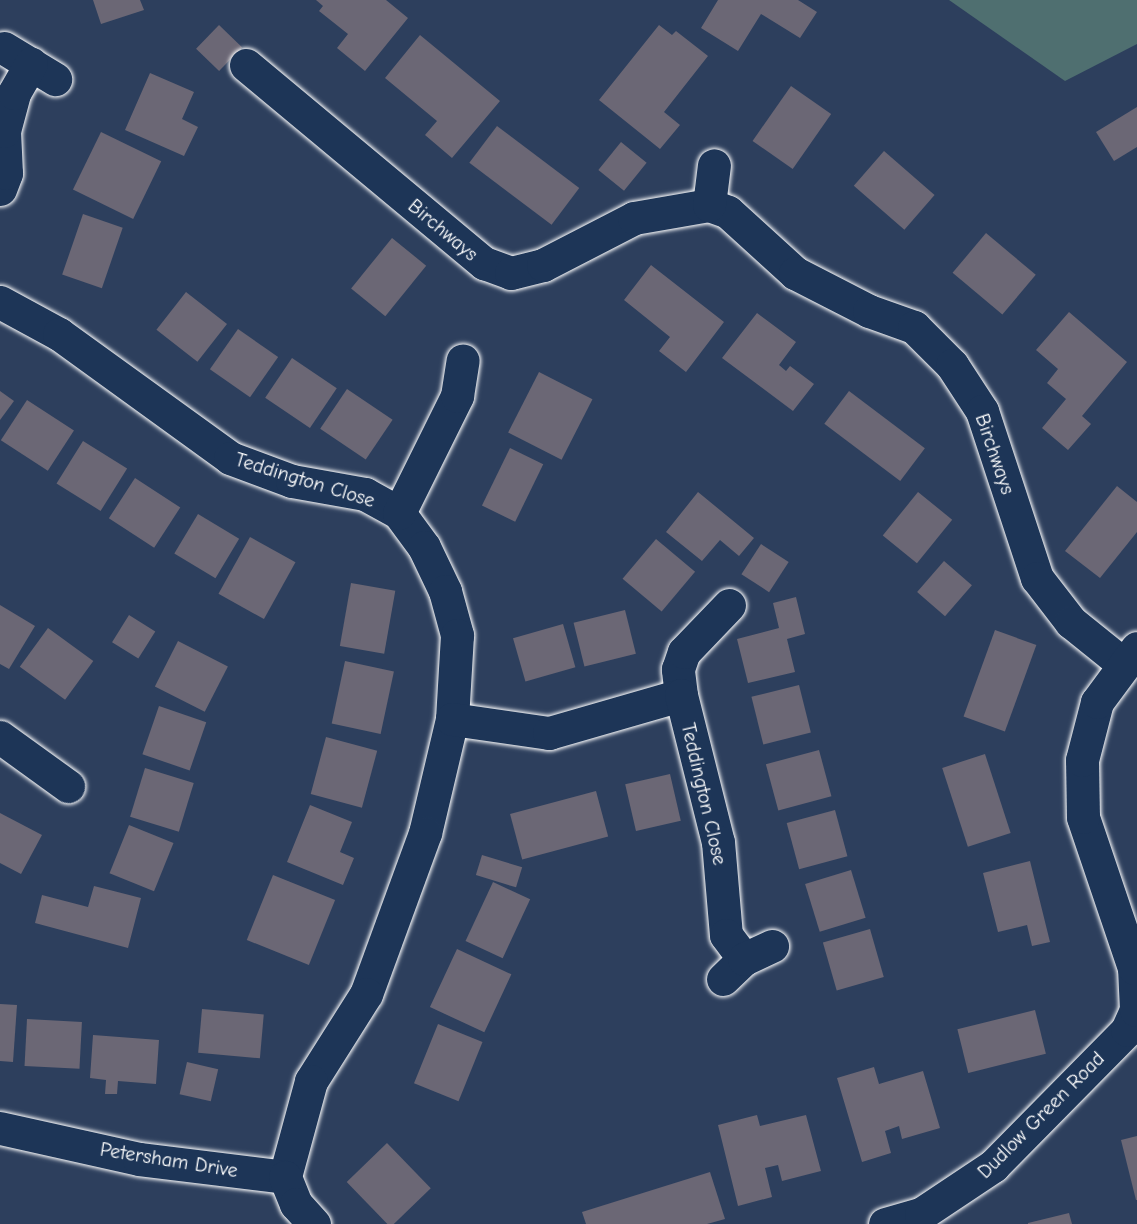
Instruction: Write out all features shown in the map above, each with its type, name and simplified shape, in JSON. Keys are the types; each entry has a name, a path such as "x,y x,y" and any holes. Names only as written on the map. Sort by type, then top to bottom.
{"street":[{"path":"0,189 6,173 4,131 14,93 30,64"},
{"name":"Birchways","path":"246,65 484,263 511,273 543,265 634,218 709,205 728,212 795,273 869,311 914,327 952,365 982,411 1037,578 1071,622 1130,655"},
{"path":"709,205 714,165"},
{"name":"Teddington Close","path":"0,302 59,334 230,458 292,481 365,494 399,513 424,547 445,591 457,635 452,718 407,889 366,994 311,1081 285,1177"},
{"path":"399,513 457,396 463,360"},
{"path":"679,682 695,637 729,605"},
{"name":"Dudlow Green Road","path":"885,1224 921,1214 993,1166 1132,1034 1136,1010 1134,968 1083,817 1082,760 1097,702 1130,655"},
{"name":"Teddington Close","path":"452,718 549,733 679,682 718,842 726,934 746,961"},
{"path":"0,737 68,786"},
{"name":"Petersham Drive","path":"0,1128 139,1159 285,1177"},
{"path":"285,1177 296,1204 314,1224"}],"green space":[{"path":"949,0 1137,0 1137,44 1065,81"}],"building":[{"path":"93,0 140,0 144,10 101,24"},
{"path":"316,0 386,0 408,18 365,71 337,48 348,34 319,11 323,6"},
{"path":"718,0 798,0 817,12 800,38 761,14 738,51 701,28"},
{"path":"219,25 242,47 219,71 196,49"},
{"path":"659,25 672,35 676,31 708,56 664,112 680,125 660,149 599,100"},
{"path":"420,35 500,101 452,158 425,135 437,121 385,78"},
{"path":"150,73 194,92 182,119 198,127 184,156 125,130"},
{"path":"791,86 831,114 793,169 753,141"},
{"path":"1137,107 1137,147 1114,161 1096,132"},
{"path":"497,126 579,188 552,225 469,163"},
{"path":"101,132 161,161 133,219 73,190"},
{"path":"621,142 647,163 624,191 598,170"},
{"path":"884,151 935,195 904,230 854,186"},
{"path":"83,214 123,228 102,288 62,275"},
{"path":"986,233 1036,275 1002,315 953,273"},
{"path":"392,238 426,266 385,316 351,289"},
{"path":"651,265 724,322 686,372 659,351 670,337 624,300"},
{"path":"186,292 227,324 197,362 156,330"},
{"path":"1069,312 1127,362 1082,416 1091,424 1068,450 1042,428 1066,399 1047,383 1058,369 1036,350"},
{"path":"757,313 796,342 779,365 786,371 790,366 814,384 793,411 722,358"},
{"path":"238,329 278,357 250,397 210,369"},
{"path":"292,358 337,388 310,428 265,398"},
{"path":"539,372 592,399 562,460 508,433"},
{"path":"347,389 393,420 366,460 320,429"},
{"path":"0,391 14,401 0,420"},
{"path":"849,391 925,448 900,481 824,424"},
{"path":"27,400 74,430 48,471 1,440"},
{"path":"83,441 127,469 101,511 57,483"},
{"path":"510,448 543,464 515,522 482,506"},
{"path":"135,478 180,507 154,548 109,518"},
{"path":"1117,486 1137,502 1137,532 1100,578 1065,551"},
{"path":"698,492 754,538 739,556 720,540 702,561 666,532"},
{"path":"918,492 952,520 917,563 883,536"},
{"path":"198,514 239,539 215,578 174,553"},
{"path":"250,537 295,562 264,619 218,594"},
{"path":"656,539 695,572 662,612 623,579"},
{"path":"761,544 789,562 769,592 741,574"},
{"path":"944,561 972,585 945,616 917,592"},
{"path":"351,583 395,591 384,654 340,646"},
{"path":"796,597 805,634 787,639 795,672 748,683 737,639 779,628 773,603"},
{"path":"0,605 35,626 9,669 0,664"},
{"path":"625,610 636,654 584,666 574,623"},
{"path":"129,615 155,631 138,659 112,642"},
{"path":"563,624 575,667 525,682 513,638"},
{"path":"48,628 93,661 65,700 20,667"},
{"path":"995,630 1036,645 1005,732 964,716"},
{"path":"178,641 228,666 205,712 155,686"},
{"path":"345,661 394,671 381,734 332,724"},
{"path":"799,685 811,733 763,744 751,697"},
{"path":"159,706 206,722 190,770 142,754"},
{"path":"326,737 377,751 362,808 311,794"},
{"path":"819,750 831,796 778,811 766,764"},
{"path":"985,754 1011,833 968,847 942,768"},
{"path":"145,768 194,783 179,832 130,817"},
{"path":"670,774 681,821 636,831 625,784"},
{"path":"596,791 608,836 522,859 510,814"},
{"path":"310,805 352,822 340,852 354,858 343,885 287,862"},
{"path":"835,810 847,856 799,869 787,823"},
{"path":"0,813 42,835 21,874 0,863"},
{"path":"129,825 174,843 154,891 110,873"},
{"path":"482,855 522,867 516,887 476,875"},
{"path":"1030,861 1050,942 1032,946 1027,925 998,932 983,873"},
{"path":"851,870 866,918 820,932 805,884"},
{"path":"273,875 335,900 309,965 247,940"},
{"path":"493,882 530,899 503,958 466,941"},
{"path":"94,886 141,898 128,948 35,923 42,895 88,907"},
{"path":"870,929 884,977 837,991 823,943"},
{"path":"457,949 511,974 484,1032 430,1007"},
{"path":"0,1004 17,1005 13,1062 0,1061"},
{"path":"202,1009 264,1014 260,1058 198,1053"},
{"path":"1035,1010 1046,1054 968,1073 957,1029"},
{"path":"27,1019 82,1022 79,1069 25,1066"},
{"path":"438,1024 483,1042 459,1101 414,1083"},
{"path":"93,1035 159,1040 156,1084 118,1081 117,1094 105,1094 106,1080 90,1078"},
{"path":"187,1062 218,1069 211,1101 180,1094"},
{"path":"874,1067 879,1084 923,1071 940,1128 902,1139 899,1126 885,1131 891,1153 862,1162 837,1078"},
{"path":"757,1115 760,1126 806,1115 821,1171 782,1181 778,1165 765,1168 772,1197 738,1206 718,1125"},
{"path":"1137,1136 1137,1200 1136,1200 1121,1140"},
{"path":"387,1143 431,1188 394,1224 387,1224 347,1182"},
{"path":"710,1172 725,1219 707,1224 586,1224 582,1212"},
{"path":"1069,1213 1072,1224 1028,1224 1028,1223"}]}
